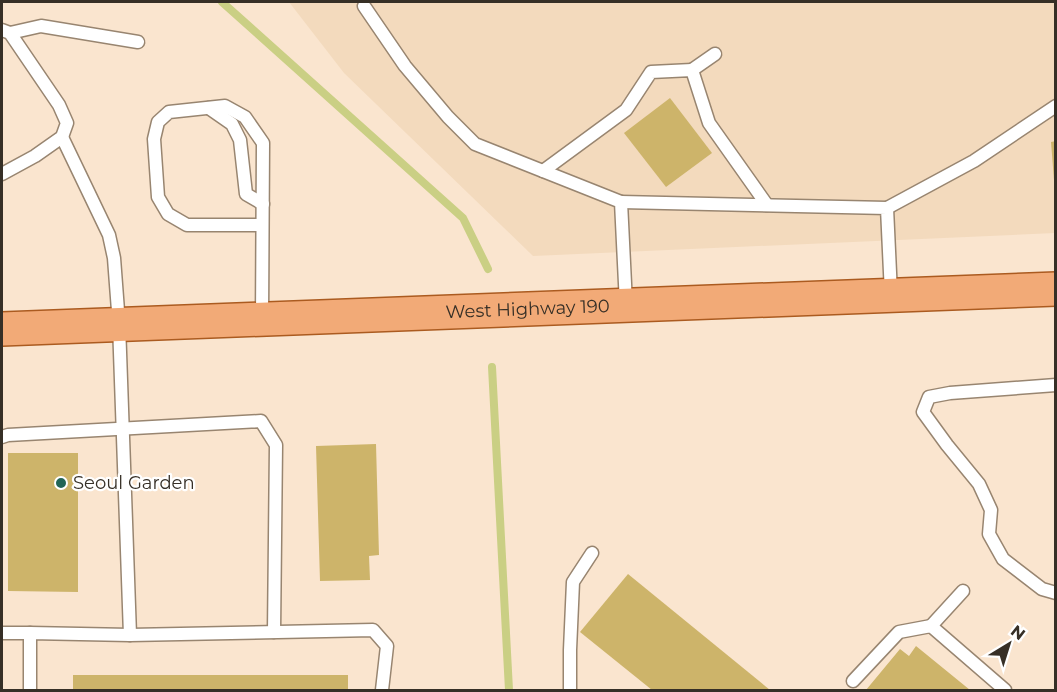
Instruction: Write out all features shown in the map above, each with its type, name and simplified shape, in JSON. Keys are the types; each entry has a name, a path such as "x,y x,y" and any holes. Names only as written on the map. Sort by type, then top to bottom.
{"main road":[{"name":"West Highway 190","path":"2,329 1056,289"}],"lane":[{"path":"364,3 405,66 448,117 475,144 621,202 887,208 974,161 1056,106"},
{"path":"2,174 35,156 62,137 67,123 59,105 6,32 41,26 138,42"},
{"path":"543,171 626,110 651,72 692,70 715,54"},
{"path":"692,70 709,123 767,205"},
{"path":"262,225 187,225 168,214 159,197 154,139 158,122 169,112 225,106 245,117 263,143 262,319"},
{"path":"210,108 232,124 240,140 246,194 262,204"},
{"path":"62,137 109,235 114,258 119,324 130,635"},
{"path":"621,202 626,306"},
{"path":"887,208 891,296"},
{"path":"1056,385 950,393 929,397 923,412 979,484 991,510 988,534 1003,559 1042,588 1056,593"},
{"path":"2,437 261,421 276,445 274,632"},
{"path":"570,690 573,582 592,554"},
{"path":"853,681 899,632 931,626 963,591"},
{"path":"931,626 1005,690"},
{"path":"2,633 130,635 373,630 387,646 381,690"},
{"path":"30,633 30,690"}],"shaded area":[{"path":"289,2 1055,2 1055,233 533,256 344,73"}],"building":[{"path":"670,98 712,153 666,187 624,133"},
{"path":"1056,141 1056,180 1054,180 1051,142"},
{"path":"376,444 379,555 369,556 370,580 320,581 316,446"},
{"path":"8,453 78,453 78,592 8,591"},
{"path":"628,574 770,690 652,690 580,632"},
{"path":"916,646 970,690 866,690 900,649 909,656"},
{"path":"73,675 348,675 348,690 73,690"}],"waterway":[{"path":"222,2 463,218 488,269"},
{"path":"492,367 509,690"}],"place":[{"name":"Seoul Garden","path":"61,483"}]}
